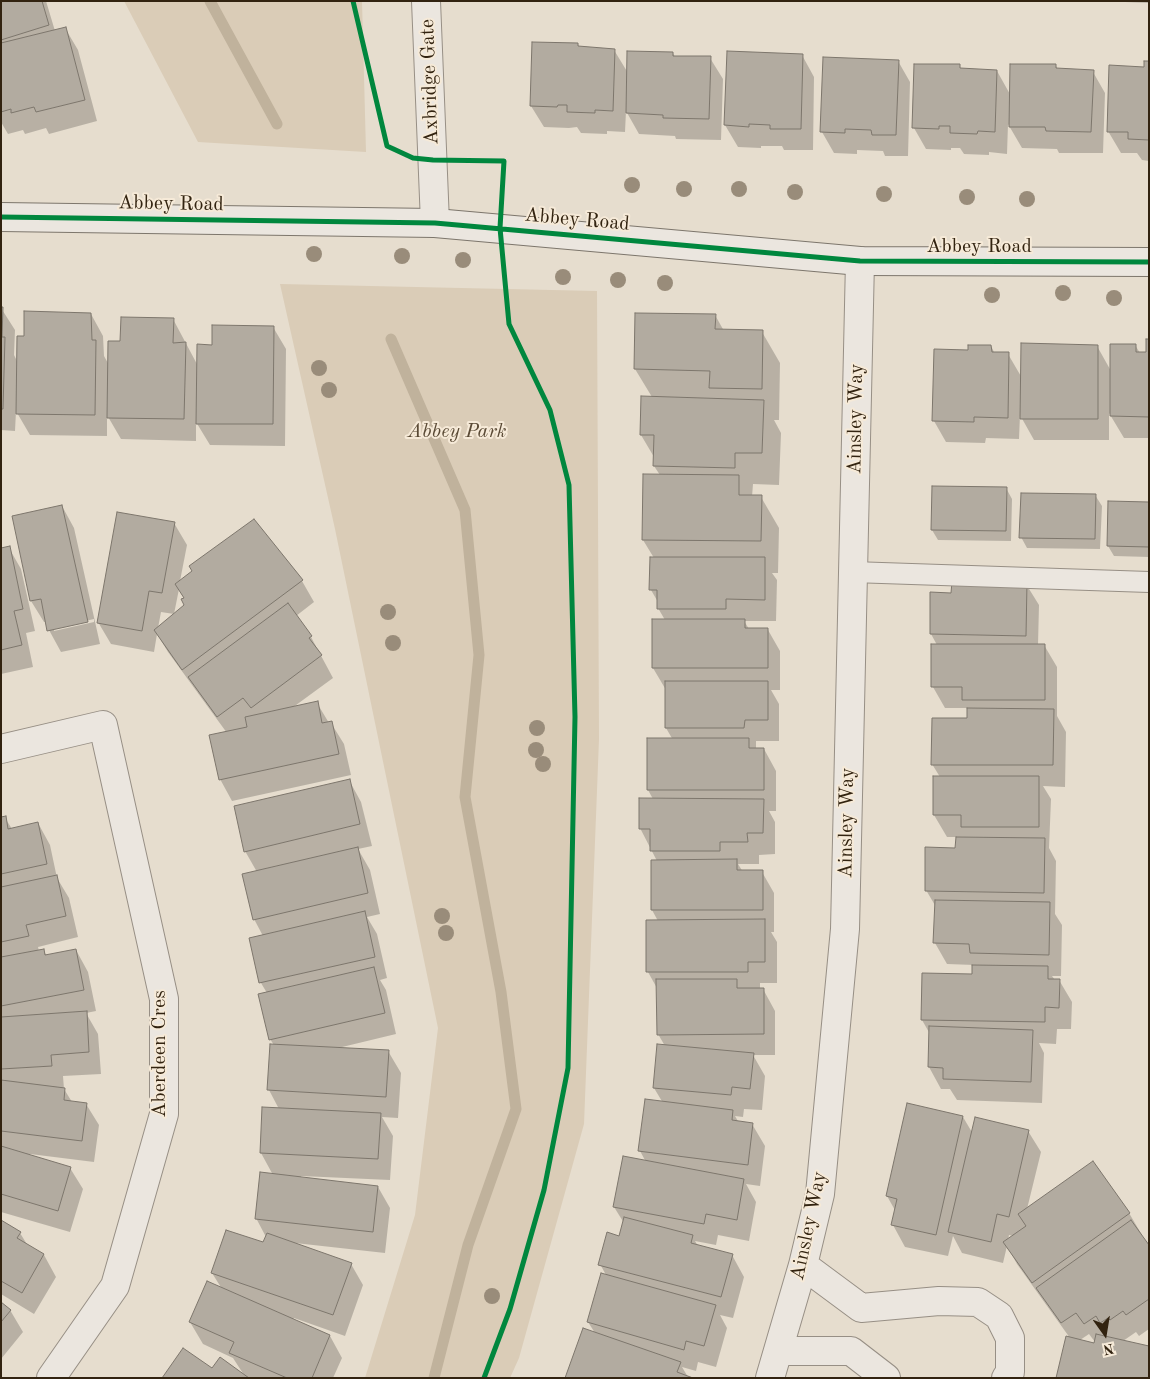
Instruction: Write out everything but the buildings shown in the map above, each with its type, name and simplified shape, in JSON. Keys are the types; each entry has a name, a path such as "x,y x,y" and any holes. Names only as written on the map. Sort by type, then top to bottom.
{"street":[{"name":"Axbridge Gate","path":"426,1 435,223"},
{"name":"Abbey Road","path":"1,217 435,223 860,261 1149,262"},
{"name":"Ainsley Way","path":"770,1378 803,1265 820,1194 845,930 860,261"},
{"name":"Aberdeen Cres","path":"1,749 103,726 164,999 164,1114 115,1286 51,1378"},
{"path":"803,1265 861,1308 939,1301 978,1302 999,1316 1010,1338 1010,1372 1006,1378"},
{"path":"778,1350 851,1351 886,1378"}],"lane":[{"path":"852,572 1149,582"}],"green space":[{"path":"124,1 362,1 366,152 198,142"},
{"name":"Abbey Park","path":"280,284 597,291 599,739 584,1124 519,1358 510,1378 365,1378 415,1215 438,1028 335,529"}],"waterway":[{"path":"210,1 277,124"},
{"path":"391,339 465,510 479,655 465,797 501,992 516,1109 468,1245 434,1378"}],"cycle path":[{"path":"353,1 387,146 413,158 504,161 500,228 509,324 550,410 569,485 575,717 568,1068 544,1190 510,1309 484,1378"},
{"path":"1,217 435,223 860,261 1149,262"}]}
